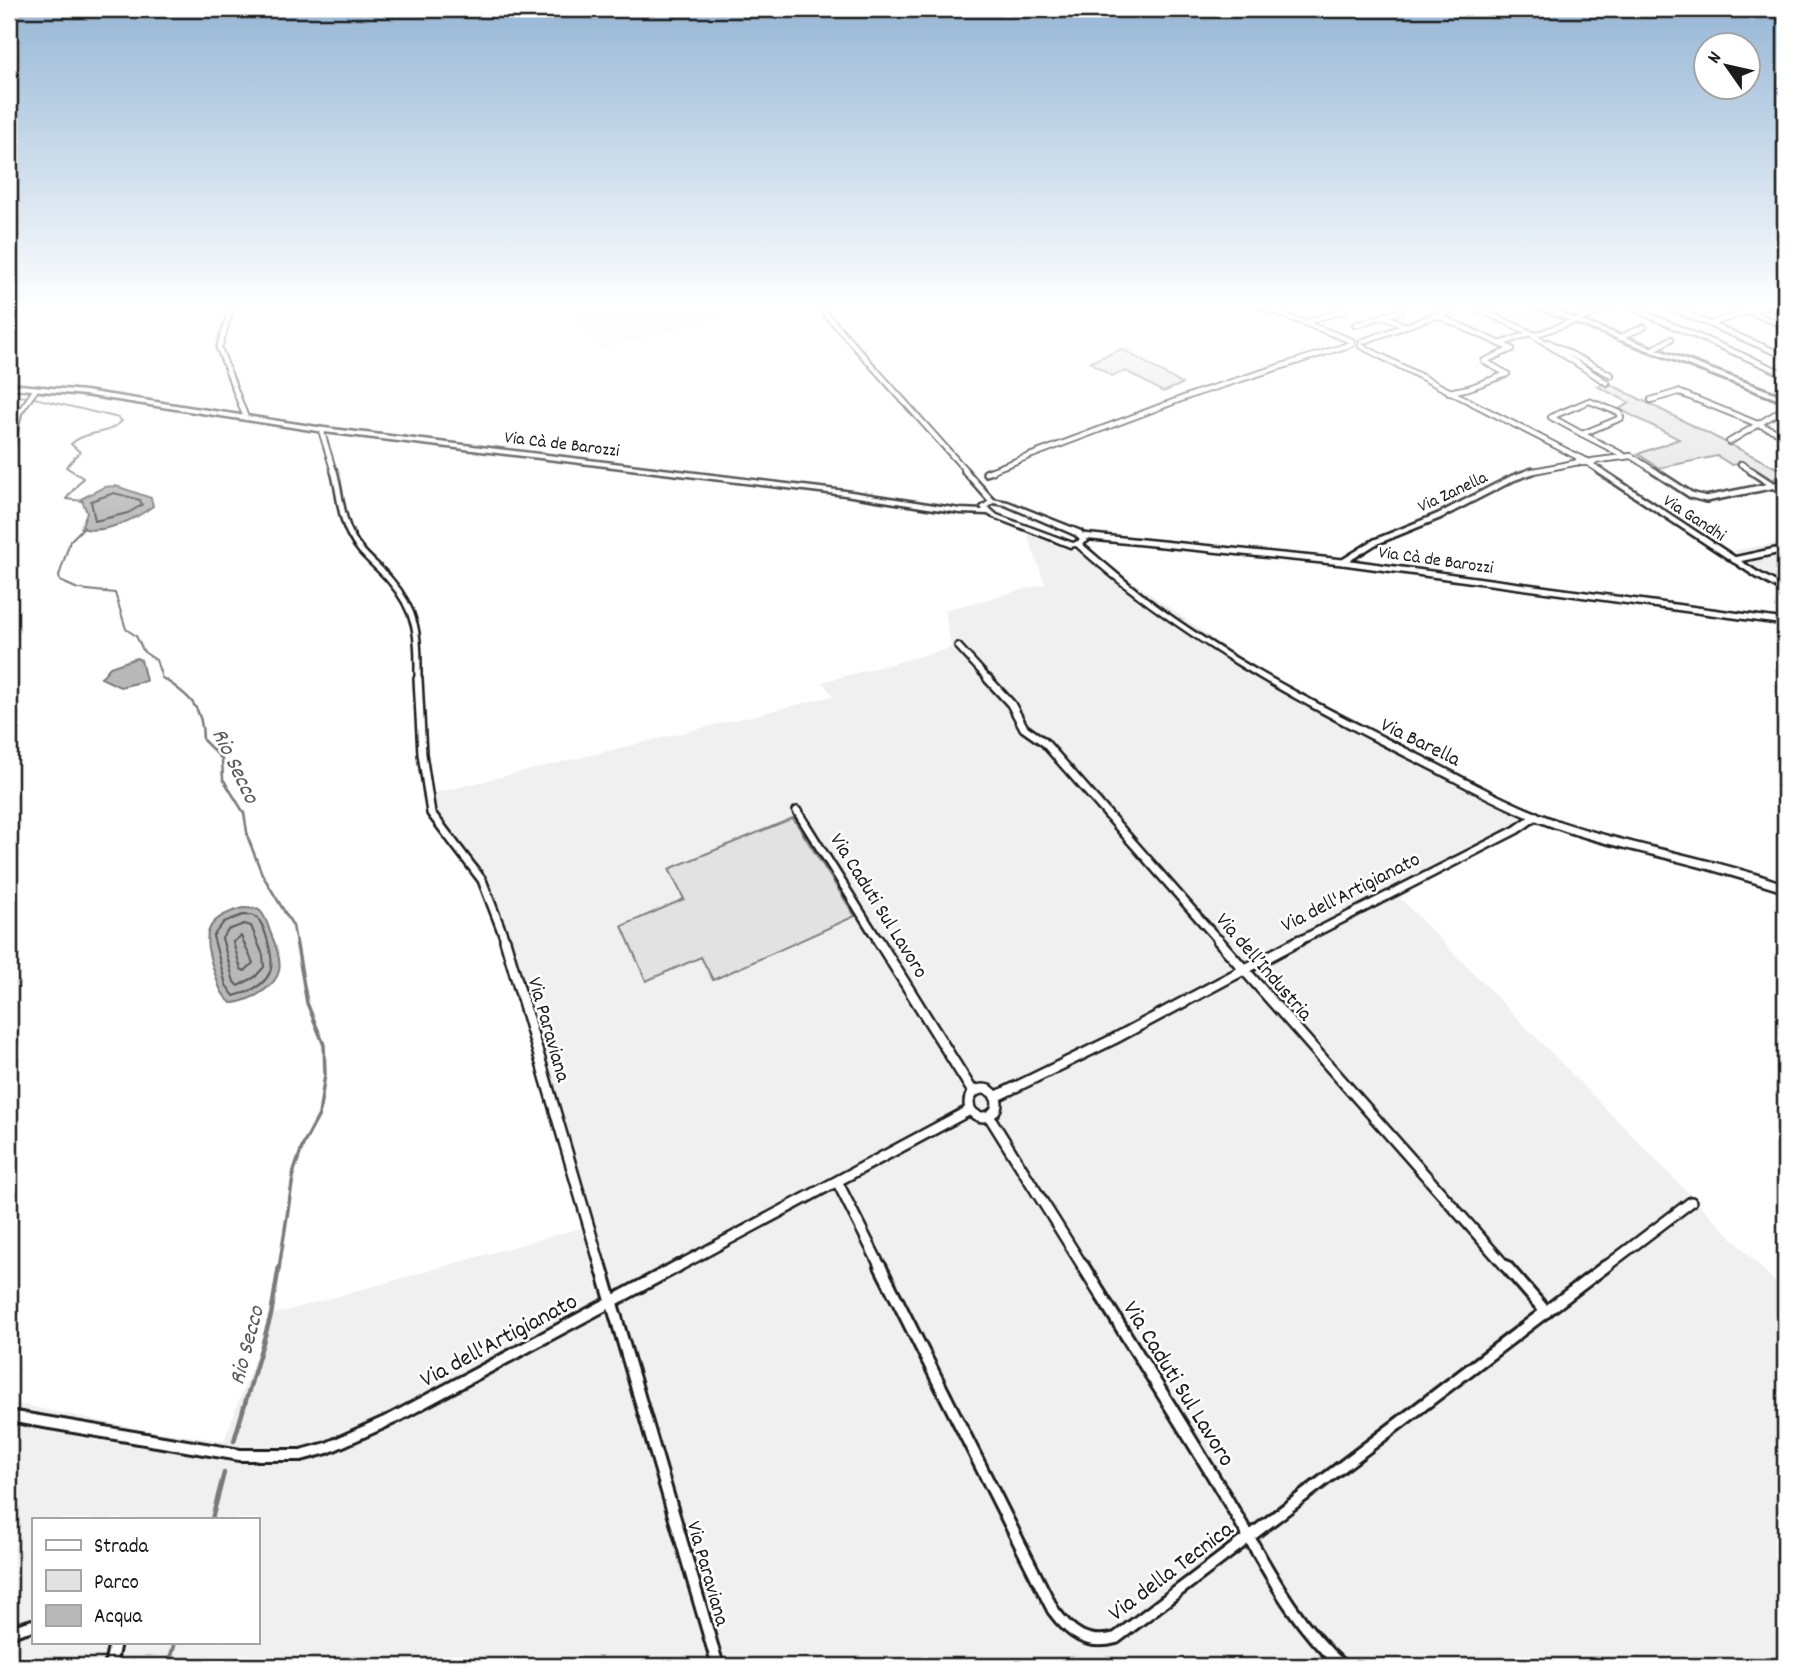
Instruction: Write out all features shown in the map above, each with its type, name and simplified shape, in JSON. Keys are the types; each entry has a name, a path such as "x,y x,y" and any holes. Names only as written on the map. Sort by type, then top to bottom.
{"main road":[{"path":"1740,383 1785,400"}],"street":[{"path":"233,383 246,418"},
{"path":"887,383 992,501"},
{"path":"986,473 1227,383"},
{"path":"1433,383 1580,460 1591,463 1623,455"},
{"path":"1449,392 1481,383"},
{"name":"Via Cà de Barozzi","path":"9,386 85,393 324,430 845,493 960,511 987,512 1070,544 1081,540 1123,538 1343,562 1785,622"},
{"path":"9,462 16,423 28,397 36,389"},
{"path":"1651,400 1678,392 1785,435"},
{"path":"1581,433 1622,416 1591,401 1552,416 1581,433 1623,455 1634,457 1701,498 1711,499 1785,483"},
{"path":"1729,442 1785,408"},
{"name":"Via Paraviana","path":"324,430 322,433 350,535 366,557 390,580 414,616 418,645 422,754 432,813 482,880 499,919 718,1666"},
{"name":"Via Zanella","path":"1343,562 1375,542 1439,516 1513,478 1541,468 1580,460"},
{"name":"Via Gandhi","path":"1591,463 1734,560 1785,590"},
{"path":"1741,464 1785,493"},
{"path":"987,512 984,505 992,501 1006,503 1081,540"},
{"name":"Via Barella","path":"1081,540 1180,624 1266,678 1345,722 1536,817 1785,888"},
{"path":"1734,560 1785,549"},
{"name":"Via dell’Industria","path":"958,646 1011,704 1024,728 1044,742 1546,1312"},
{"name":"Via Caduti Sul Lavoro","path":"797,811 973,1092"},
{"name":"Via dell'Artigianato","path":"996,1097 1114,1039 1243,968 1404,884 1516,830 1536,817"},
{"path":"986,1090 996,1097 996,1110 989,1116 981,1117 971,1111 968,1102 973,1092 986,1090"},
{"name":"Via dell'Artigianato","path":"9,1416 240,1455 301,1455 327,1448 374,1428 971,1111"},
{"name":"Via Caduti Sul Lavoro","path":"989,1116 1250,1536 1292,1609 1320,1645 1342,1666"},
{"name":"Via della Tecnica","path":"838,1183 1053,1610 1073,1633 1088,1641 1101,1643 1116,1638 1691,1202"},
{"path":"9,1632 32,1625"},
{"path":"110,1666 115,1644"}],"shaded area":[{"path":"1025,528 1075,551 1102,559 1231,652 1301,694 1531,813 1400,898 1785,1292 1785,1666 9,1666 9,1402 135,1428 224,1441 271,1315 584,1227 499,937 484,897 467,865 427,817 423,796 833,696 822,682 951,648 945,610 1045,584"},
{"path":"1785,541 1785,597 1716,554"}],"green space":[{"path":"1147,383 1182,384 1163,392"},
{"path":"1608,383 1785,473 1770,481 1743,463 1732,465 1717,456 1659,468 1638,454 1679,439 1619,409 1630,403 1597,386"},
{"path":"793,818 855,916 713,980 701,957 646,981 622,926 684,899 669,869"}],"water":[{"path":"116,486 151,498 153,506 129,521 109,528 81,528 87,512 81,499 104,487"},
{"path":"136,658 141,660 146,681 120,687 101,678 110,667"},
{"path":"243,908 259,910 267,921 278,953 279,969 277,976 266,989 247,999 231,1003 219,986 208,950 208,932 219,918"}],"waterway":[{"name":"Rio Secco","path":"9,396 30,397 119,418 122,421 110,429 83,437 71,444 80,452 66,467 83,478 66,499 83,501"},
{"name":"Rio Secco","path":"84,527 70,541 59,576 60,581 78,589 115,593 126,629 136,636 144,652 156,660 162,678 166,680"},
{"name":"Rio Secco","path":"166,680 193,703 201,719 203,740 222,759 223,779 244,813 248,838 262,874 293,926 296,942"},
{"name":"Rio Secco","path":"279,1268 294,1171 303,1145 319,1115 325,1074 324,1045 307,1003 296,940"},
{"name":"Rio Secco","path":"234,1441 271,1315 279,1266"},
{"name":"Rio Secco","path":"212,1518 224,1473"},
{"name":"Rio Secco","path":"168,1666 174,1644"}]}
